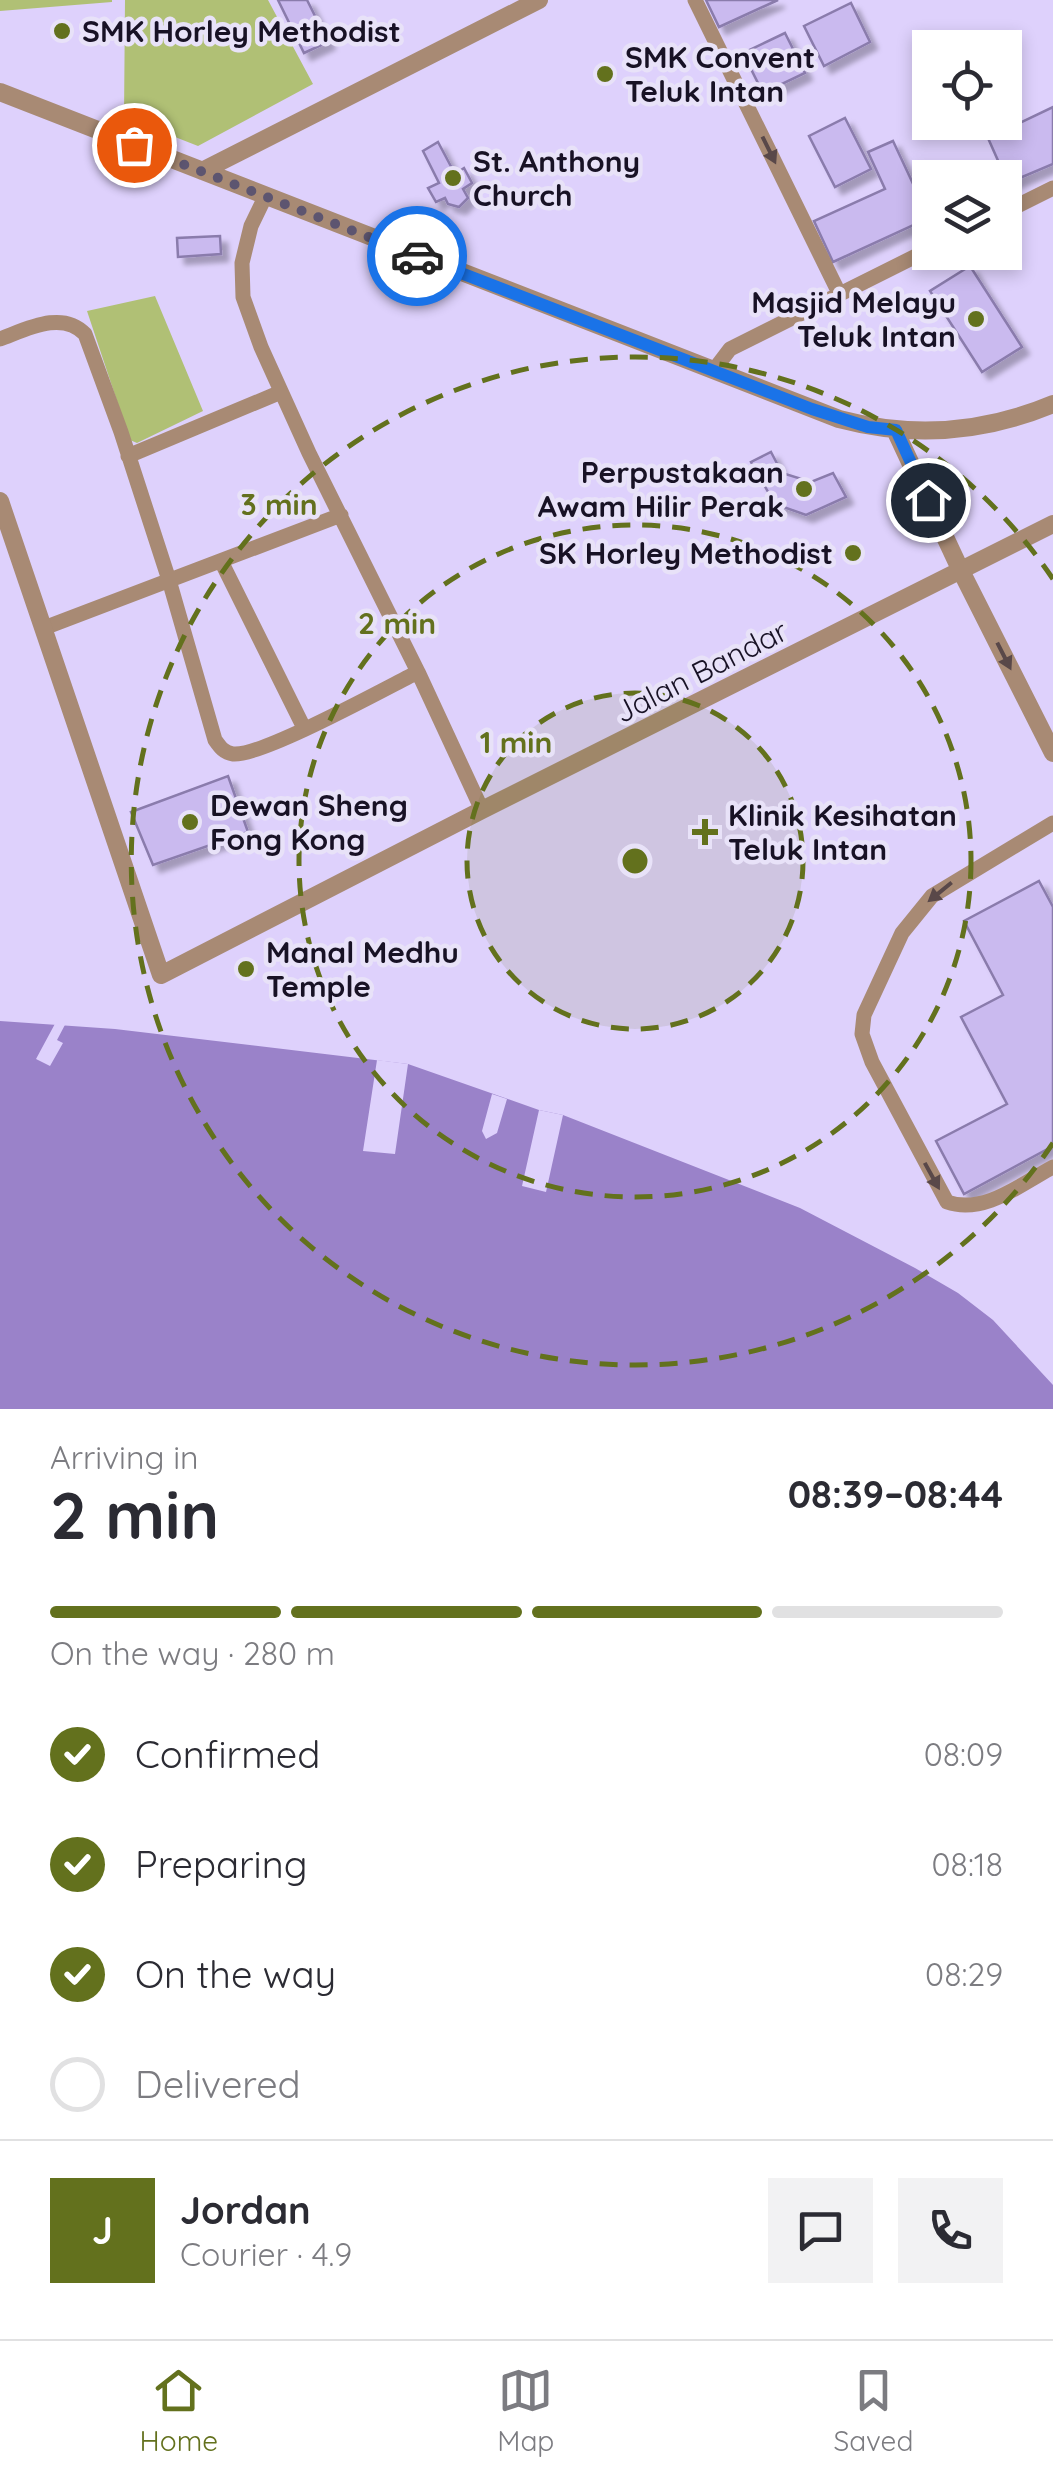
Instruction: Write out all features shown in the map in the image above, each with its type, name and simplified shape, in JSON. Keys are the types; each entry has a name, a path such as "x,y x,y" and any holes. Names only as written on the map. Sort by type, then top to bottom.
{"street":[{"path":"202,171 540,0"},
{"path":"695,0 839,293"},
{"path":"0,92 839,419 896,430 972,427 1053,404"},
{"path":"1022,204 1053,188"},
{"path":"264,197 244,252 243,297 282,392 482,810"},
{"path":"714,370 730,349 912,258"},
{"path":"0,339 63,321 76,325 92,348 169,580 216,740 223,750 234,754 250,752 418,672"},
{"path":"128,456 282,392"},
{"path":"896,430 960,569 1053,752"},
{"path":"0,500 44,628 341,515"},
{"name":"Jalan Bandar","path":"44,628 160,976 1053,524"},
{"path":"221,561 304,728"},
{"path":"1052,826 932,896 902,933 890,956 864,1015 862,1034 872,1062 947,1202 961,1207 981,1205 1053,1166"}],"green space":[{"path":"0,0 112,0 112,2 0,11"},
{"path":"125,0 268,0 313,84 198,146 124,117"},
{"path":"155,296 203,411 137,443 130,440 87,311"}],"shaded area":[{"path":"0,1021 115,1029 408,1064 563,1115 800,1208 958,1293 993,1320 1053,1385 1053,1409 0,1409"}],"pier":[{"path":"57,1020 67,1021 57,1040 63,1043 50,1066 36,1059"},
{"path":"377,1060 408,1064 395,1154 363,1151"},
{"path":"492,1094 507,1099 497,1133 486,1139 482,1131"},
{"path":"539,1110 563,1115 546,1192 522,1186"}],"building":[{"path":"278,0 307,0 328,42 304,53"},
{"path":"706,0 778,0 719,27"},
{"path":"851,3 870,42 824,66 804,26"},
{"path":"785,33 805,73 763,93 743,53"},
{"path":"1053,107 1053,164 1022,177 1022,160 998,160 989,140 1022,140 1022,122"},
{"path":"845,118 871,169 835,187 809,136"},
{"path":"893,141 912,182 912,226 833,262 814,221 885,189 868,152"},
{"name":"St. Anthony Church","path":"438,142 455,174 464,168 472,183 463,189 468,198 459,207 448,204 445,198 436,202 428,188 439,183 423,151"},
{"path":"220,236 221,254 178,257 177,238"},
{"name":"Masjid Melayu Teluk Intan","path":"964,270 973,270 1022,347 982,372 930,291"},
{"name":"Perpustakaan Awam Hilir Perak","path":"771,452 782,473 811,482 833,473 846,497 806,515 775,504 751,462"},
{"name":"Dewan Sheng Fong Kong","path":"228,776 248,832 153,865 131,812"},
{"path":"1039,881 1053,907 1053,1146 964,1194 936,1141 1007,1104 961,1017 1003,995 964,921"}],"way so far":[{"path":"134,145 417,256"}],"place":[{"name":"SMK Horley Methodist","path":"62,31"},
{"name":"SMK Convent Teluk Intan","path":"605,74"},
{"name":"St. Anthony Church","path":"453,178"},
{"name":"Masjid Melayu Teluk Intan","path":"976,319"},
{"name":"Perpustakaan Awam Hilir Perak","path":"804,489"},
{"name":"SK Horley Methodist","path":"853,553"},
{"name":"Dewan Sheng Fong Kong","path":"190,822"},
{"name":"Klinik Kesihatan Teluk Intan","path":"705,832"},
{"name":"Manal Medhu Temple","path":"246,969"}],"route":[{"path":"417,256 839,419 896,430 928,500"}]}
